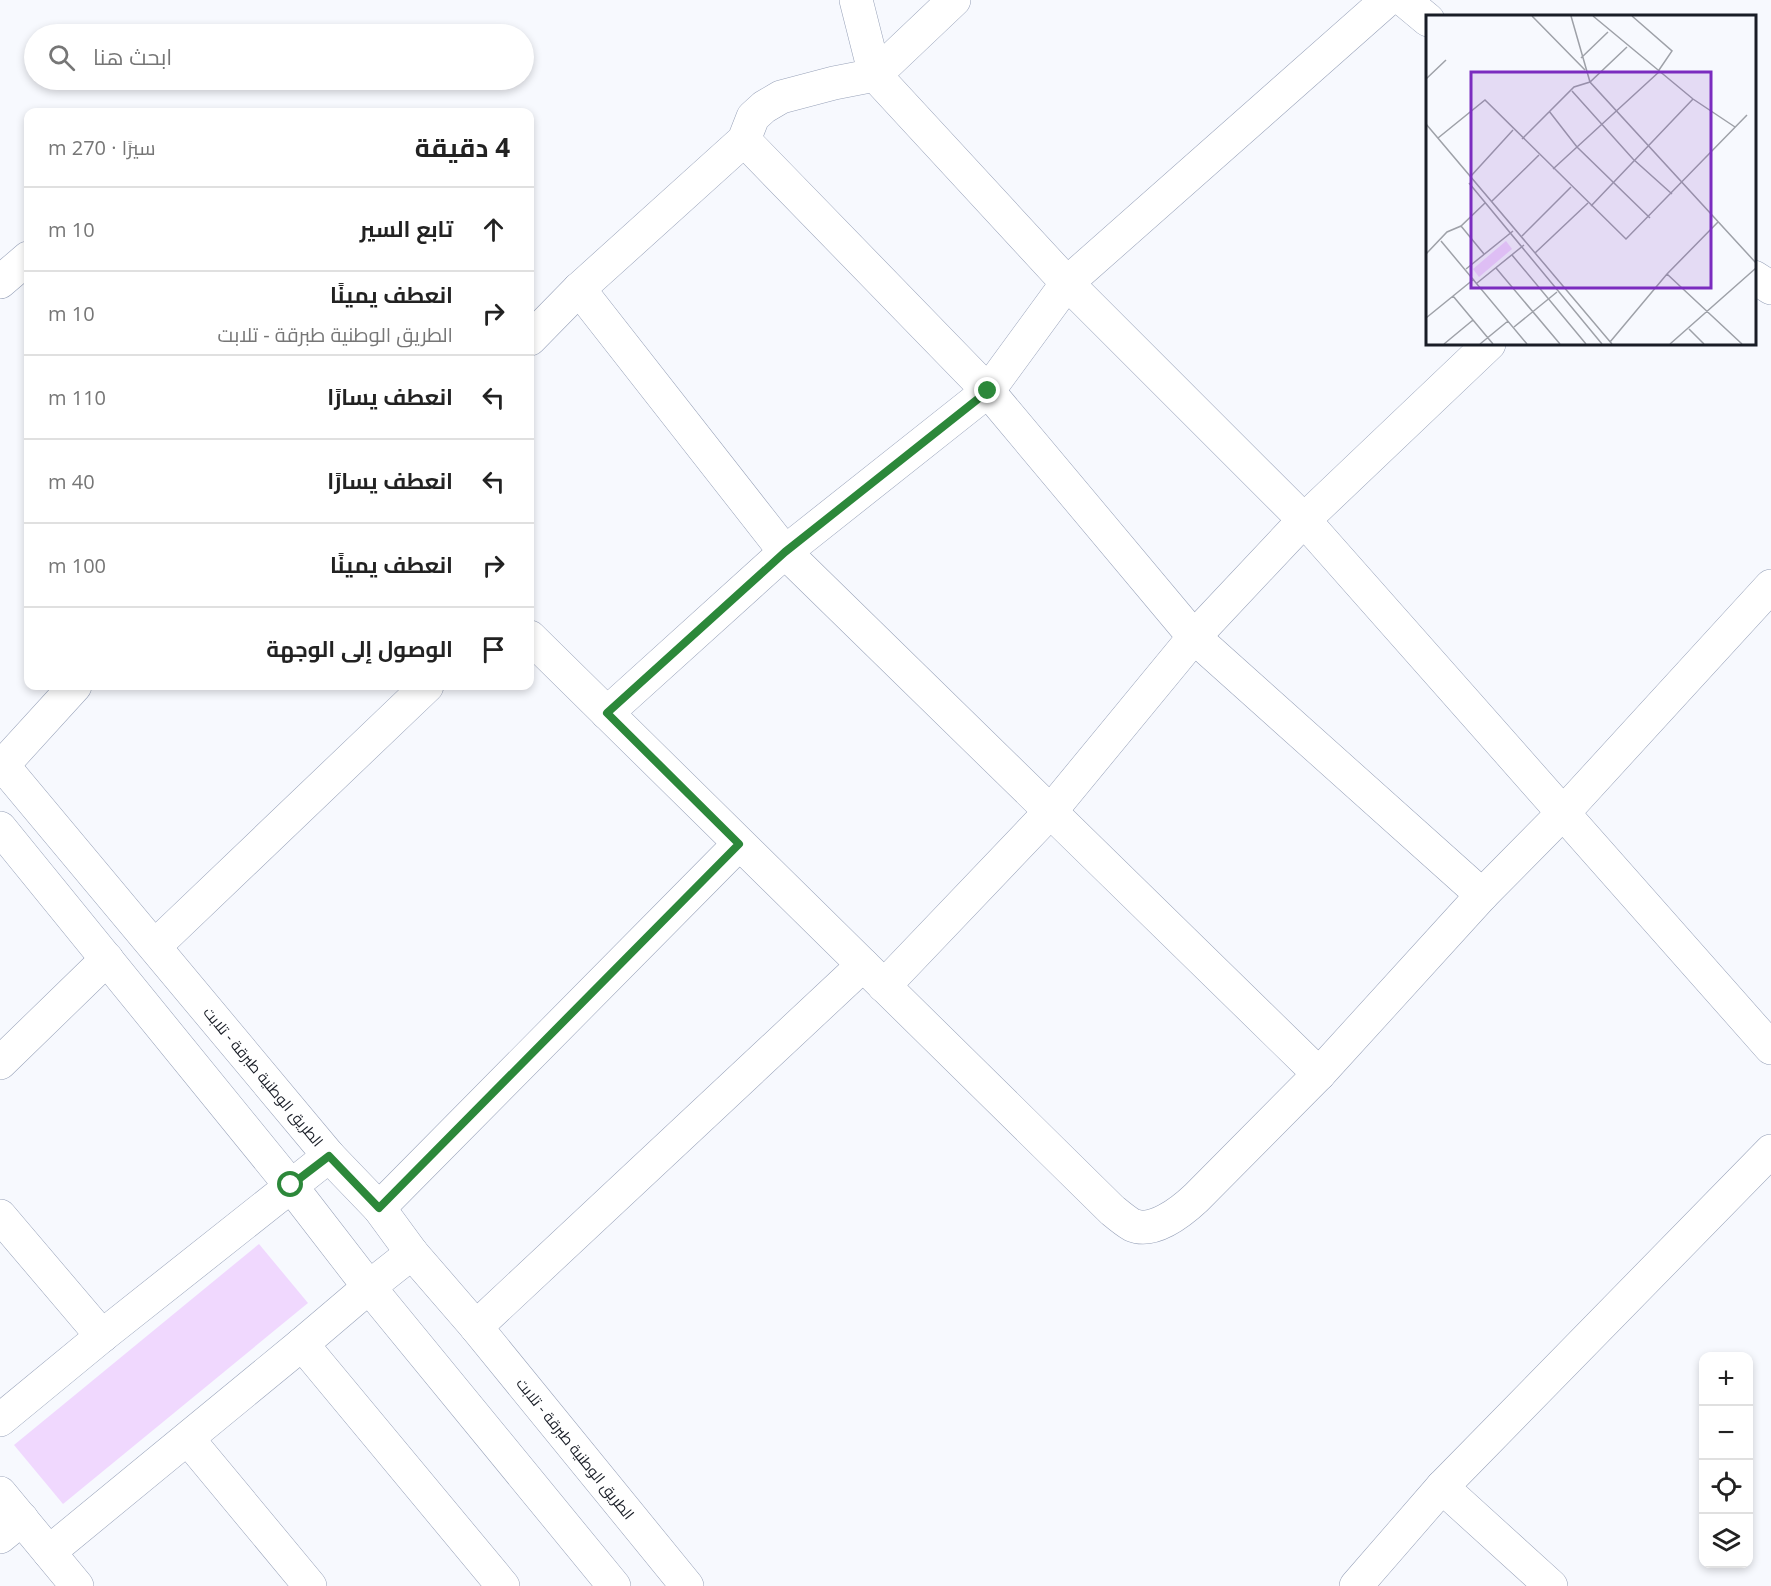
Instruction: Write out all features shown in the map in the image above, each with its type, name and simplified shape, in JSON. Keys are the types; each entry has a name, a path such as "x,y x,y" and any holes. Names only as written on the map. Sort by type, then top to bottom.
{"street":[{"path":"856,0 875,75 1067,283 1304,519 1771,1048"},
{"path":"534,335 579,289 744,141 753,117 764,106 781,97 875,75 954,0"},
{"path":"607,713 785,552 988,391 1067,283 1388,0"},
{"path":"1404,0 1426,18"},
{"path":"744,141 988,391 1194,637 1482,895"},
{"path":"0,282 24,261"},
{"path":"1756,278 1771,288"},
{"path":"579,289 785,552 1318,1074"},
{"path":"476,1327 873,976 1050,812 1194,637 1304,519 1488,345"},
{"path":"534,641 1112,1210 1130,1224 1140,1227 1162,1223 1183,1211 1318,1074 1482,895 1564,812 1771,586"},
{"path":"1,763 71,690"},
{"path":"155,946 423,690"},
{"name":"الطريق الوطنية طبرقة - تلابت","path":"1,763 329,1156 379,1208 412,1253 476,1327 687,1586"},
{"path":"0,828 291,1185 369,1287 614,1586"},
{"path":"379,1208 739,844"},
{"path":"0,1062 107,959"},
{"path":"1356,1586 1442,1487 1771,1151"},
{"path":"0,1420 329,1156"},
{"path":"0,1216 102,1336"},
{"path":"49,1552 412,1253"},
{"path":"302,1344 503,1586"},
{"path":"188,1438 310,1586"},
{"path":"1442,1487 1551,1586"},
{"path":"0,1493 11,1528 49,1552 77,1586"}],"shaded area":[{"path":"259,1244 308,1303 63,1504 14,1445"}],"route":[{"path":"291,1185 329,1156 379,1208 739,844 607,713 785,552 988,391"}]}
